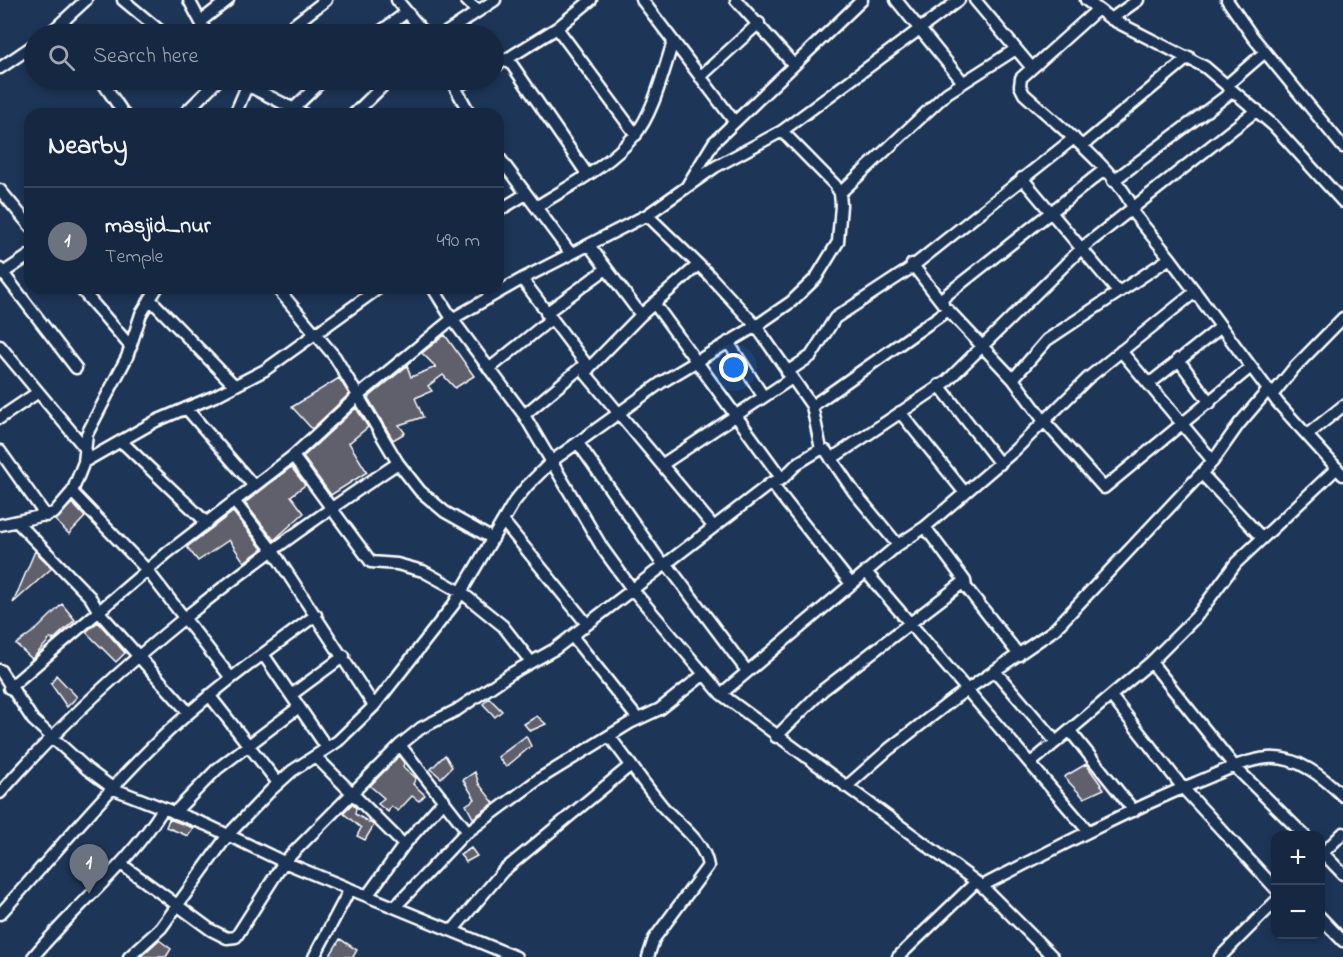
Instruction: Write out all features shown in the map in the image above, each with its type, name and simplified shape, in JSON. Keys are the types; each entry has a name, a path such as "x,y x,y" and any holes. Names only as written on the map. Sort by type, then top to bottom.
{"street":[{"path":"60,24 86,0"},
{"path":"123,0 152,24"},
{"path":"189,0 202,24"},
{"path":"201,21 228,0"},
{"path":"295,24 326,0"},
{"path":"397,0 417,24"},
{"path":"466,0 479,9"},
{"path":"458,24 495,0"},
{"path":"504,61 557,27 591,0"},
{"path":"642,0 734,121"},
{"path":"736,0 759,23 793,64"},
{"path":"685,189 714,142 862,0"},
{"path":"896,0 963,82"},
{"path":"504,289 647,215 716,167 782,131 959,0"},
{"path":"975,0 1032,68"},
{"path":"1086,0 1111,19 1189,57 1230,88 1257,110 1295,148 1343,202"},
{"path":"1111,19 1138,0"},
{"path":"1227,0 1264,52 1343,147"},
{"path":"1032,762 1151,662 1196,616 1236,563 1340,472 1251,368 1170,258 1134,214 1133,206 1113,181 1078,142 1024,94 1020,86 1021,78 1098,9"},
{"path":"391,24 407,12"},
{"path":"700,76 759,23"},
{"path":"557,27 636,135"},
{"path":"537,207 612,157 636,135 651,104 673,42"},
{"path":"840,194 908,128 963,82 1016,49"},
{"path":"0,54 4,66 24,52"},
{"path":"1113,181 1230,88 1264,52"},
{"path":"663,464 763,396 789,375 811,356 834,318 908,270 912,264 1022,178 1078,142 1189,57"},
{"path":"507,59 587,174"},
{"path":"108,90 120,108"},
{"path":"190,108 208,90"},
{"path":"238,108 245,90"},
{"path":"255,90 291,108"},
{"path":"302,108 316,90"},
{"path":"360,108 379,90"},
{"path":"457,90 467,108"},
{"path":"831,459 970,361 982,345 1082,248 1257,110"},
{"path":"129,957 161,928 228,835 278,783 327,748 374,706 429,639 461,592 514,502 552,461 696,360 756,326 791,302 816,278 838,242 842,221 840,194 835,185 782,131"},
{"path":"504,164 571,254"},
{"path":"940,300 1104,171"},
{"path":"1022,178 1118,292"},
{"path":"0,190 24,219"},
{"path":"504,207 526,194"},
{"path":"647,215 756,326 812,406 821,449 898,545"},
{"path":"589,245 640,315"},
{"path":"1013,379 1047,340 1170,258"},
{"path":"24,259 1,272 76,368"},
{"path":"912,264 948,310 1013,379 1044,421 1104,488 1251,368"},
{"path":"524,415 587,366 640,315 698,265"},
{"path":"489,369 606,268"},
{"path":"522,279 587,366 587,378 663,464 713,526"},
{"path":"721,694 898,545 925,527 1000,464 1088,378 1195,292"},
{"path":"86,294 130,347"},
{"path":"0,525 54,513 72,492 84,462 87,434 130,347 141,314 153,294"},
{"path":"282,294 316,332 398,463 420,491 445,512 493,539"},
{"path":"84,462 156,421 265,370 370,294"},
{"path":"437,294 452,319 524,415 603,549 632,589 703,675 721,694 776,737 979,884 1053,957"},
{"path":"9,688 147,570 292,456 358,396 452,319 496,294"},
{"path":"150,299 235,386"},
{"path":"654,303 782,479"},
{"path":"812,406 948,310"},
{"path":"846,787 889,749 967,690 1054,630 1202,474 1239,424 1343,318"},
{"path":"1147,382 1154,380 1221,327"},
{"path":"728,342 763,396"},
{"path":"0,346 85,448"},
{"path":"1121,351 1213,461"},
{"path":"1178,359 1210,403"},
{"path":"939,385 1000,464"},
{"path":"0,417 37,393"},
{"path":"1307,435 1343,406"},
{"path":"186,408 253,485"},
{"path":"900,412 965,493"},
{"path":"121,441 207,523"},
{"path":"578,442 664,564 747,671"},
{"path":"121,864 211,930 227,938 236,937 284,862 400,745 421,729 457,710 503,677 572,636 713,526 771,483 782,479 798,463 821,449"},
{"path":"0,451 46,516"},
{"path":"292,456 371,562 397,564 423,571 461,592 503,626 531,662"},
{"path":"0,793 49,737 185,616 331,508 398,463"},
{"path":"1202,474 1262,538"},
{"path":"771,483 851,584"},
{"path":"72,492 147,570 231,678"},
{"path":"234,501 273,551 344,656 355,679 374,706"},
{"path":"503,521 587,624"},
{"path":"17,522 90,597 99,612 189,713"},
{"path":"925,527 965,581 966,587 1019,655"},
{"path":"866,572 1032,762 1088,831"},
{"path":"776,737 823,690 965,581"},
{"path":"0,914 65,839 153,746 209,695 316,615"},
{"path":"572,636 638,719"},
{"path":"263,654 327,748"},
{"path":"291,695 344,656"},
{"path":"1151,662 1235,767 1300,831"},
{"path":"0,670 9,688 49,737 114,789 228,835 284,862 516,957"},
{"path":"995,671 1056,742"},
{"path":"395,908 443,854 468,832 539,779 638,719 660,709 703,675"},
{"path":"209,695 278,783"},
{"path":"1111,696 1183,788 1271,886"},
{"path":"174,813 217,769 299,707"},
{"path":"1070,731 1134,811"},
{"path":"609,736 663,806 702,848 708,866 654,939 648,957"},
{"path":"400,745 468,832"},
{"path":"315,756 350,794 404,845"},
{"path":"898,957 979,884 1088,831 1235,767 1270,758 1295,762 1323,777 1343,796"},
{"path":"452,931 503,871 631,765"},
{"path":"367,896 404,845 444,800"},
{"path":"33,957 58,927 121,864 150,831 163,809"},
{"path":"1325,849 1343,833"},
{"path":"1325,857 1343,874"},
{"path":"314,957 350,889"},
{"path":"1220,957 1271,905"},
{"path":"1325,922 1343,941"}],"building":[{"path":"445,335 474,376 455,388 443,375 428,386 432,391 415,398 423,417 399,425 405,433 393,440 368,398 407,366 411,377 436,367 422,353"},
{"path":"339,378 349,394 312,429 292,407"},
{"path":"356,408 368,427 349,443 367,472 331,495 303,457"},
{"path":"291,467 305,485 291,496 304,513 274,540 245,503"},
{"path":"72,503 85,517 69,534 55,520"},
{"path":"233,512 262,549 244,562 229,540 198,561 187,547"},
{"path":"35,551 52,568 13,603"},
{"path":"62,604 75,620 53,640 51,638 32,659 16,644 38,628"},
{"path":"98,622 125,653 116,662 86,632"},
{"path":"56,675 77,697 67,707 51,684"},
{"path":"489,698 502,711 495,717 483,704"},
{"path":"537,716 546,724 530,731 524,724"},
{"path":"526,736 531,746 506,767 498,757"},
{"path":"445,755 452,767 441,778 431,769"},
{"path":"399,756 404,763 403,767 416,778 413,784 425,795 419,801 412,796 398,811 391,806 388,812 378,804 384,798 370,786"},
{"path":"1086,764 1104,789 1084,798 1064,777"},
{"path":"475,772 479,784 494,803 473,818 466,805 475,799 463,780"},
{"path":"352,804 356,808 355,814 374,825 365,840 357,836 361,828 343,813"},
{"path":"169,819 193,828 188,836 166,827"},
{"path":"471,848 477,856 466,862 460,855"},
{"path":"340,939 357,950 353,957 329,957"},
{"path":"159,940 171,949 166,957 140,957"}],"place":[{"name":"masjid_nur","path":"89,894"}]}
